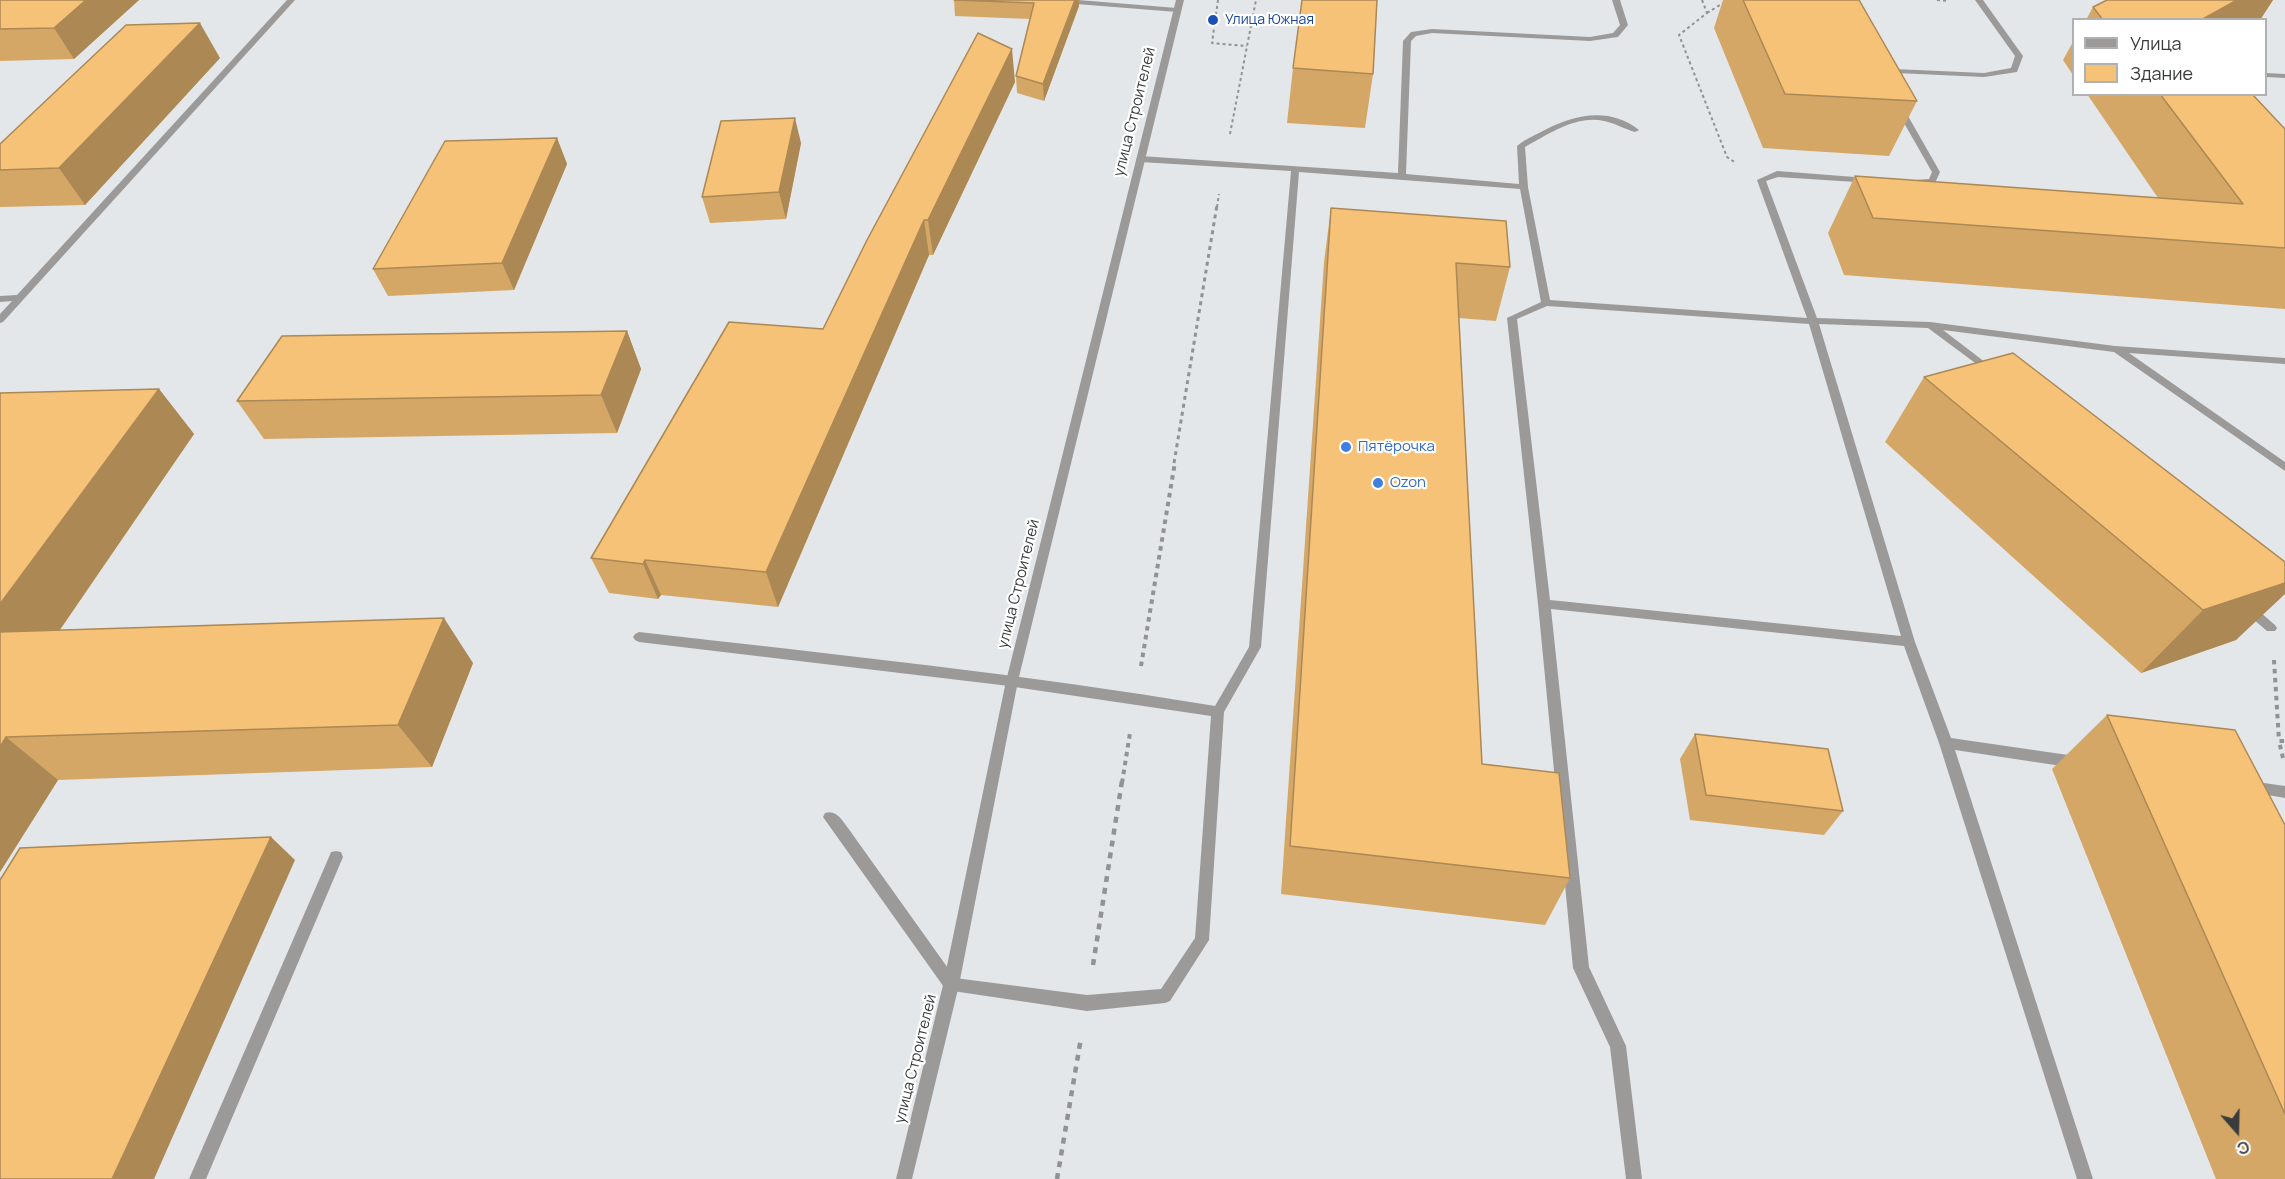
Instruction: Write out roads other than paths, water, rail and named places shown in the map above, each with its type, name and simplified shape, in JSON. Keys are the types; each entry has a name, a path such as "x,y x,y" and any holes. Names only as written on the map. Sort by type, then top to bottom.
{"street":[{"path":"0,320 291,0"},
{"path":"1051,0 1177,10"},
{"name":"улица Строителей","path":"904,1179 951,985 1012,681 1179,0"},
{"path":"1402,176 1407,41 1414,34 1432,31 1590,39 1615,35 1624,25 1616,0"},
{"path":"1887,87 1882,78 1894,71 1984,75 2014,70 2019,56 1979,0"},
{"path":"2267,75 2285,76"},
{"path":"1893,97 1936,172 1932,182 1910,183"},
{"path":"1546,303 1524,187 1521,146 1576,118 1612,117 1635,130"},
{"path":"1140,159 1402,176 1524,187"},
{"path":"830,818 843,832 951,985 1087,1003 1165,996 1202,940 1218,712 1255,647 1295,169"},
{"path":"1876,181 1777,174 1761,180 1813,321 1910,642 1946,743 2085,1179"},
{"path":"0,299 20,298"},
{"path":"1634,1179 1618,1046 1581,968 1512,318 1546,303 1813,321 1929,325 2115,348 2285,361"},
{"path":"1929,325 1996,375"},
{"path":"2115,348 2285,467"},
{"path":"2235,598 2271,628"},
{"path":"1544,604 1910,642"},
{"path":"639,637 1136,697 1218,712"},
{"path":"1946,743 2086,763"},
{"path":"2238,785 2285,792"},
{"path":"197,1179 336,857"}],"place":[{"name":"Улица Южная","path":"1213,20"},
{"name":"Пятёрочка","path":"1346,447"},
{"name":"Ozon","path":"1378,483"}]}
